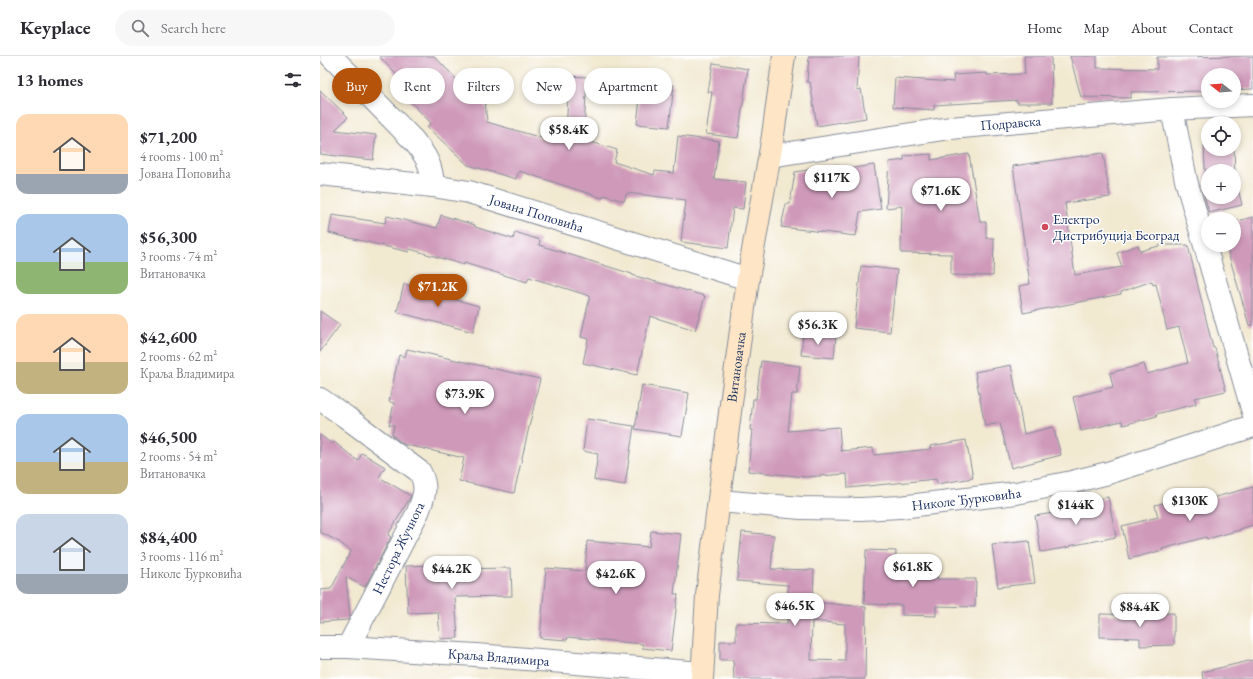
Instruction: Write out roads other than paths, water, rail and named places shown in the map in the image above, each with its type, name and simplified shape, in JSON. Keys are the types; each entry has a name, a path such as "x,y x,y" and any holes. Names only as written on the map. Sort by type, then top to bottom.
{"street":[{"path":"331,56 414,141 431,168 433,186"},
{"name":"Витановачка","path":"702,676 706,595 748,279 770,156 784,56"},
{"name":"Подравска","path":"770,156 950,128 1172,109 1253,105"},
{"path":"1172,109 1186,180 1253,412"},
{"name":"Јована Поповића","path":"320,174 433,186 469,192 748,279"},
{"name":"Нестора Жучнога","path":"320,399 420,472 425,485 424,497 418,512 348,647"},
{"name":"Николе Ђурковића","path":"719,501 800,508 861,509 900,507 1016,493 1108,473 1253,426"},
{"name":"Краља Владимира","path":"320,647 348,647 476,655 702,676"}],"place":[{"name":"Електро Дистрибуција Београд","path":"1045,227"}]}
